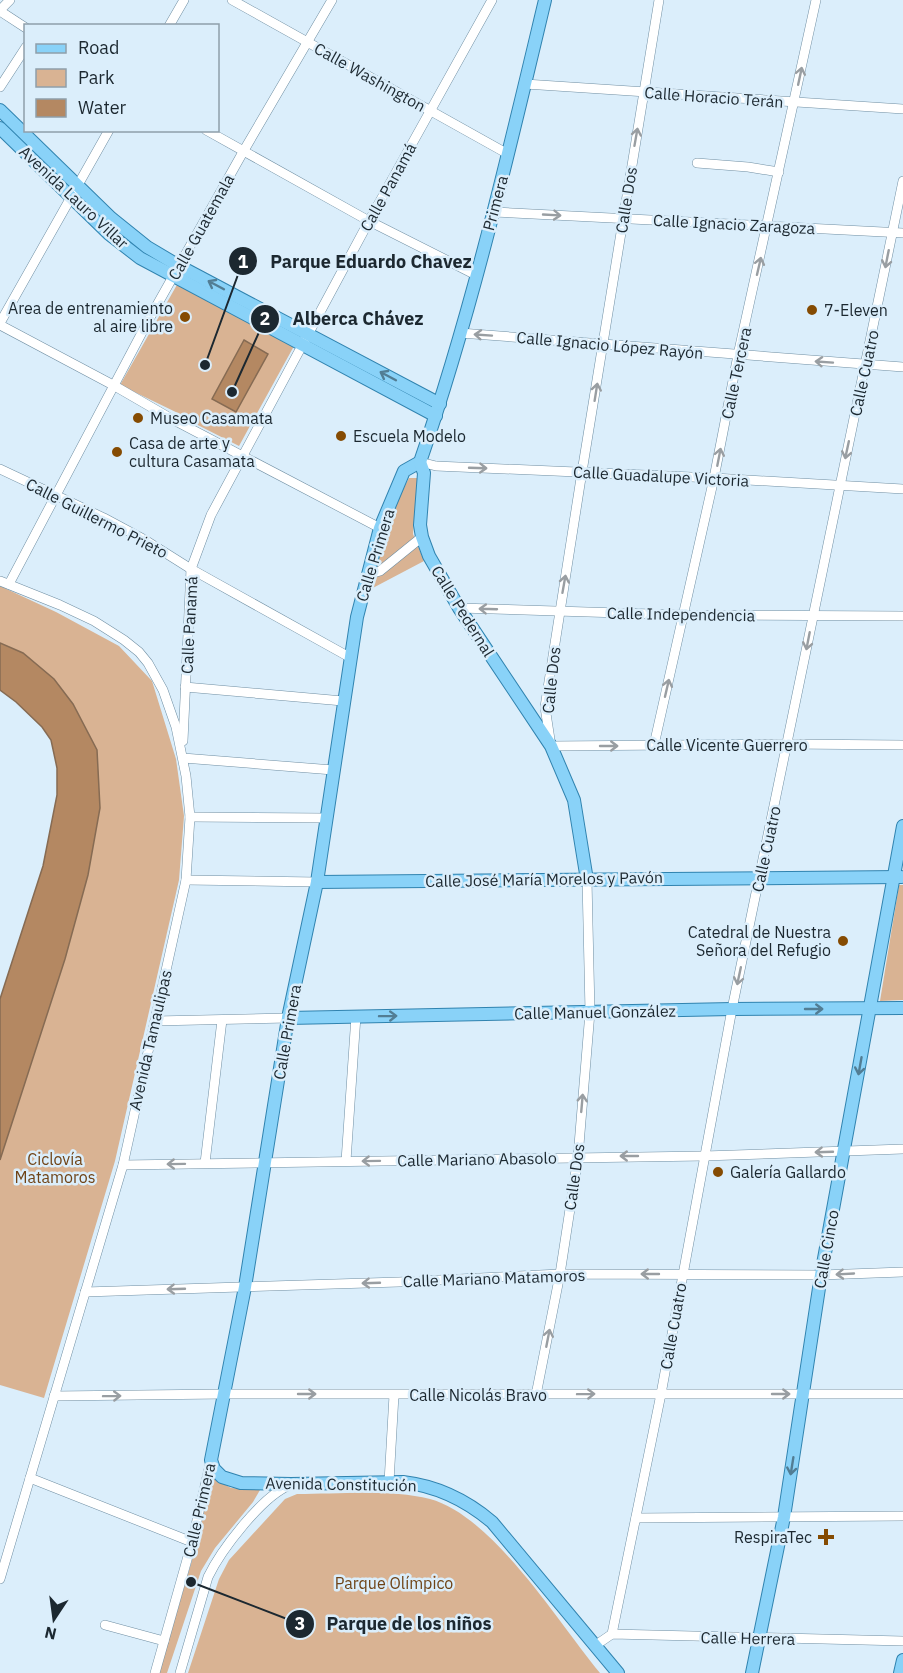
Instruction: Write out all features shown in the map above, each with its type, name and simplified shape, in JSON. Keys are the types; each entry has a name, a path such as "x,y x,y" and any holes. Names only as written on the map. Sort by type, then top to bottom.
{"main road":[{"name":"Primera","path":"440,404 494,212 545,0"},
{"name":"Avenida Lauro Villar","path":"0,110 117,240 140,258 177,271 305,340 436,416"},
{"name":"Avenida Lauro Villar","path":"0,128 74,191"},
{"name":"Avenida Lauro Villar","path":"305,340 440,404"},
{"name":"Calle Primera","path":"211,1460 245,1287 288,1018 317,882 357,616 380,528 404,471 420,462 440,404"},
{"name":"Calle Pedernal","path":"420,462 424,473 420,525 429,556 459,608 551,746"},
{"name":"Calle Dos","path":"551,746 574,800 586,880"},
{"name":"Calle Cinco","path":"752,1673 784,1517 821,1275 869,1009 899,877 903,826"},
{"name":"Calle José María Morelos y Pavón","path":"317,882 899,877"},
{"name":"Calle Manuel González","path":"288,1018 903,1008"},
{"name":"Avenida Constitución","path":"211,1460 214,1469 222,1477 241,1483 389,1482 420,1484 463,1501 483,1514 503,1534 618,1673"},
{"path":"900,1673 903,1660"}],"street":[{"path":"10,0 0,11 24,26"},
{"path":"170,24 184,0"},
{"name":"Calle Washington","path":"232,0 508,154"},
{"name":"Calle Guatemala","path":"5,582 55,496 113,385 243,152 332,0"},
{"name":"Calle Panamá","path":"182,748 191,569 211,515 369,221 492,0"},
{"name":"Calle Dos","path":"551,746 545,707 659,0"},
{"name":"Calle Tercera","path":"654,745 714,478 738,355 816,0"},
{"path":"0,87 24,50"},
{"name":"Calle Horacio Terán","path":"525,84 903,109"},
{"path":"108,132 0,324 170,418 380,528"},
{"path":"209,132 369,221 476,275"},
{"path":"697,164 747,167 780,172"},
{"name":"Calle Cuatro","path":"612,1634 661,1394 732,1009 903,181"},
{"name":"Calle Ignacio Zaragoza","path":"494,212 903,233"},
{"name":"Calle Ignacio López Rayón","path":"460,333 903,367"},
{"name":"Calle Guadalupe Victoria","path":"420,462 436,466 903,489"},
{"name":"Calle Guillermo Prieto","path":"0,469 145,540 191,569 351,658"},
{"path":"367,574 380,571 422,537"},
{"name":"Avenida Tamaulipas","path":"0,1579 123,1165 186,880 190,817 182,748 157,676 139,652 94,621 5,582"},
{"name":"Calle Independencia","path":"459,608 684,615 903,616"},
{"path":"185,687 343,702"},
{"name":"Calle Vicente Guerrero","path":"551,746 788,744 903,746"},
{"path":"183,758 333,771"},
{"path":"190,817 326,818"},
{"name":"Calle José María Morelos y Pavón","path":"186,880 317,882"},
{"name":"Calle Dos","path":"536,1395 560,1274 578,1156 590,1012 586,880"},
{"path":"346,1161 356,1016"},
{"path":"155,1021 288,1018"},
{"path":"205,1163 222,1020"},
{"name":"Calle Mariano Abasolo","path":"123,1165 578,1156 704,1156 903,1149"},
{"name":"Calle Mariano Matamoros","path":"85,1292 399,1282 560,1274 821,1275 903,1272"},
{"name":"Calle Nicolás Bravo","path":"54,1396 903,1394"},
{"path":"389,1482 394,1395"},
{"name":"Calle Primera","path":"155,1673 192,1542 211,1460"},
{"path":"30,1478 192,1542"},
{"path":"180,1673 208,1577 215,1563 269,1497 291,1484"},
{"path":"636,1518 903,1516"},
{"path":"105,1625 164,1641"},
{"path":"596,1645 612,1634"},
{"name":"Calle Herrera","path":"612,1634 903,1641"}],"green space":[{"path":"178,283 294,346 239,446 120,385"},
{"path":"409,478 418,478 413,534 424,561 369,590 384,527"},
{"name":"Ciclovía Matamoros","path":"0,586 56,612 119,646 152,681 176,759 184,816 179,880 115,1161 44,1398 0,1385 0,1160 65,959 88,875 100,808 23,653 0,643"},
{"path":"899,885 903,885 903,1000 880,1001"},
{"path":"211,1477 231,1488 260,1490 253,1502 215,1548 201,1571 167,1673 159,1673 195,1550"},
{"name":"Parque Olímpico","path":"297,1494 399,1494 430,1499 454,1509 477,1526 523,1573 600,1673 188,1673 219,1579 229,1560 285,1499"}],"water":[{"path":"244,340 268,354 236,412 212,399"},
{"path":"0,643 23,653 54,679 73,704 97,750 100,808 88,875 65,959 0,1160 0,999 43,866 57,795 57,768 51,740 42,727 0,690"}],"place":[{"name":"7-Eleven","path":"812,310"},
{"name":"Area de entrenamiento al aire libre","path":"185,317"},
{"name":"Parque Eduardo Chavez","path":"205,365"},
{"name":"Alberca Chávez","path":"232,392"},
{"name":"Museo Casamata","path":"138,418"},
{"name":"Escuela Modelo","path":"341,436"},
{"name":"Casa de arte y cultura Casamata","path":"117,452"},
{"name":"Catedral de Nuestra Señora del Refugio","path":"843,941"},
{"name":"Galería Gallardo","path":"718,1172"},
{"name":"RespiraTec","path":"826,1537"},
{"name":"Parque de los niños","path":"191,1582"}]}
